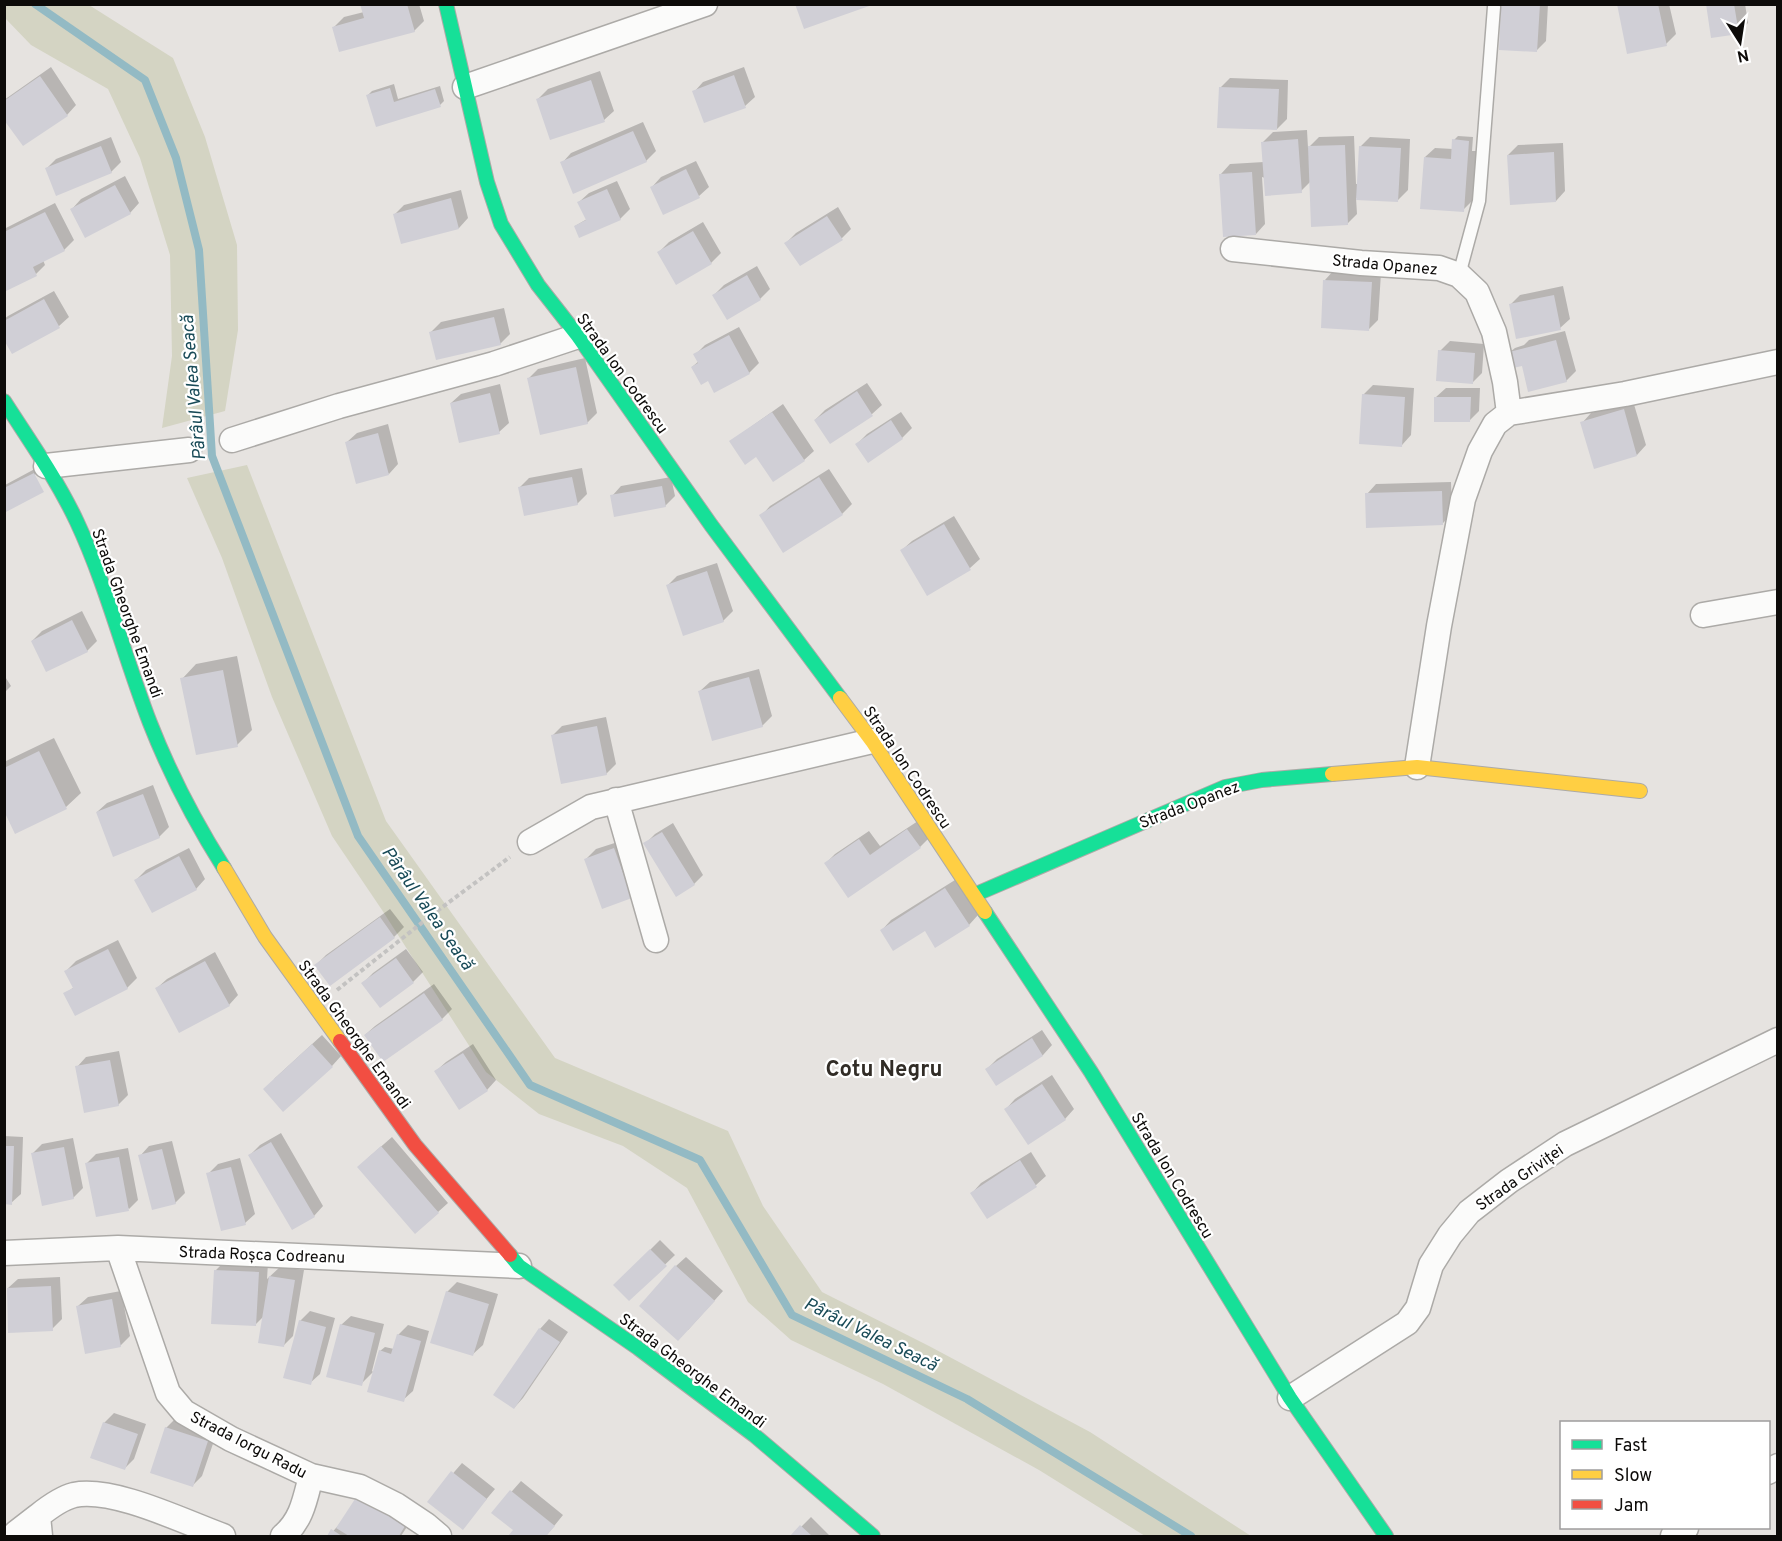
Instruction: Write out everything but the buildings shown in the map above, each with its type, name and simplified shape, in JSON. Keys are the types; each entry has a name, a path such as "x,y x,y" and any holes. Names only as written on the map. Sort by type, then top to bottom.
{"street":[{"name":"Strada Ion Codrescu","path":"446,4 487,182 501,224 538,285 578,336 711,525 872,741 1091,1072 1290,1398 1386,1536"},
{"path":"465,87 705,4"},
{"name":"Strada Opanez","path":"1233,249 1439,268 1459,275 1478,292 1494,332 1509,412"},
{"path":"232,440 339,406 494,364 578,336"},
{"path":"1417,767 1439,626 1463,499 1480,451 1496,424 1509,412 1625,394 1778,362"},
{"name":"Strada Gheorghe Emandi","path":"4,401 46,466 77,522 110,607 150,723 192,816 265,938 416,1145 519,1266 638,1348 754,1435 873,1536"},
{"path":"46,466 189,450"},
{"path":"1703,615 1778,602"},
{"path":"530,842 591,807 872,741"},
{"name":"Strada Opanez","path":"974,895 1182,804 1225,787 1262,780 1417,767 1640,791"},
{"path":"616,800 656,940"},
{"name":"Strada Griviței","path":"1290,1398 1407,1323 1418,1308 1431,1265 1449,1235 1469,1212 1509,1180 1565,1144 1778,1040"},
{"name":"Strada Roșca Codreanu","path":"4,1253 118,1248 519,1266"},
{"name":"Strada Iorgu Radu","path":"118,1248 168,1393 184,1412 311,1476 360,1487 396,1505 439,1536"},
{"path":"283,1536 295,1526 303,1510 311,1476"},
{"path":"14,1536 16,1533 39,1526 51,1506 74,1495 98,1494 123,1499 223,1536"}],"lane":[{"path":"1459,275 1479,201 1494,7"}],"path":[{"path":"315,1008 432,914 530,842"}],"green space":[{"path":"5,4 89,5 173,58 205,137 237,245 238,330 225,411 162,428 172,356 170,255 140,158 108,89 31,45 5,18"},
{"path":"247,465 386,821 555,1058 728,1131 763,1206 822,1292 1090,1432 1251,1536 1145,1536 1039,1470 883,1384 791,1340 748,1302 687,1188 623,1146 539,1114 486,1072 332,836 272,697 222,558 187,478"}],"waterway":[{"name":"Pârâul Valea Seacă","path":"35,4 145,80 176,158 199,250 212,456 358,836 530,1085 700,1160 792,1315 967,1399 1191,1536"}],"traffic: fast":[{"path":"446,4 487,182 501,224 538,285 578,336 711,525 840,698"},
{"path":"4,401 52,475 77,522 88,546 141,698 166,761 224,868"},
{"path":"974,895 1225,787 1262,780 1332,774"},
{"path":"985,912 1091,1072 1290,1398 1386,1536"},
{"path":"510,1255 519,1266 638,1348 754,1435 873,1536"}],"traffic: slow":[{"path":"840,698 872,741 985,912"},
{"path":"1332,774 1417,767 1640,791"},
{"path":"224,868 265,937 340,1041"}],"traffic: jam":[{"path":"340,1041 415,1145 510,1255"}],"district":[{"name":"Cotu Negru","path":"884,1068"}]}
